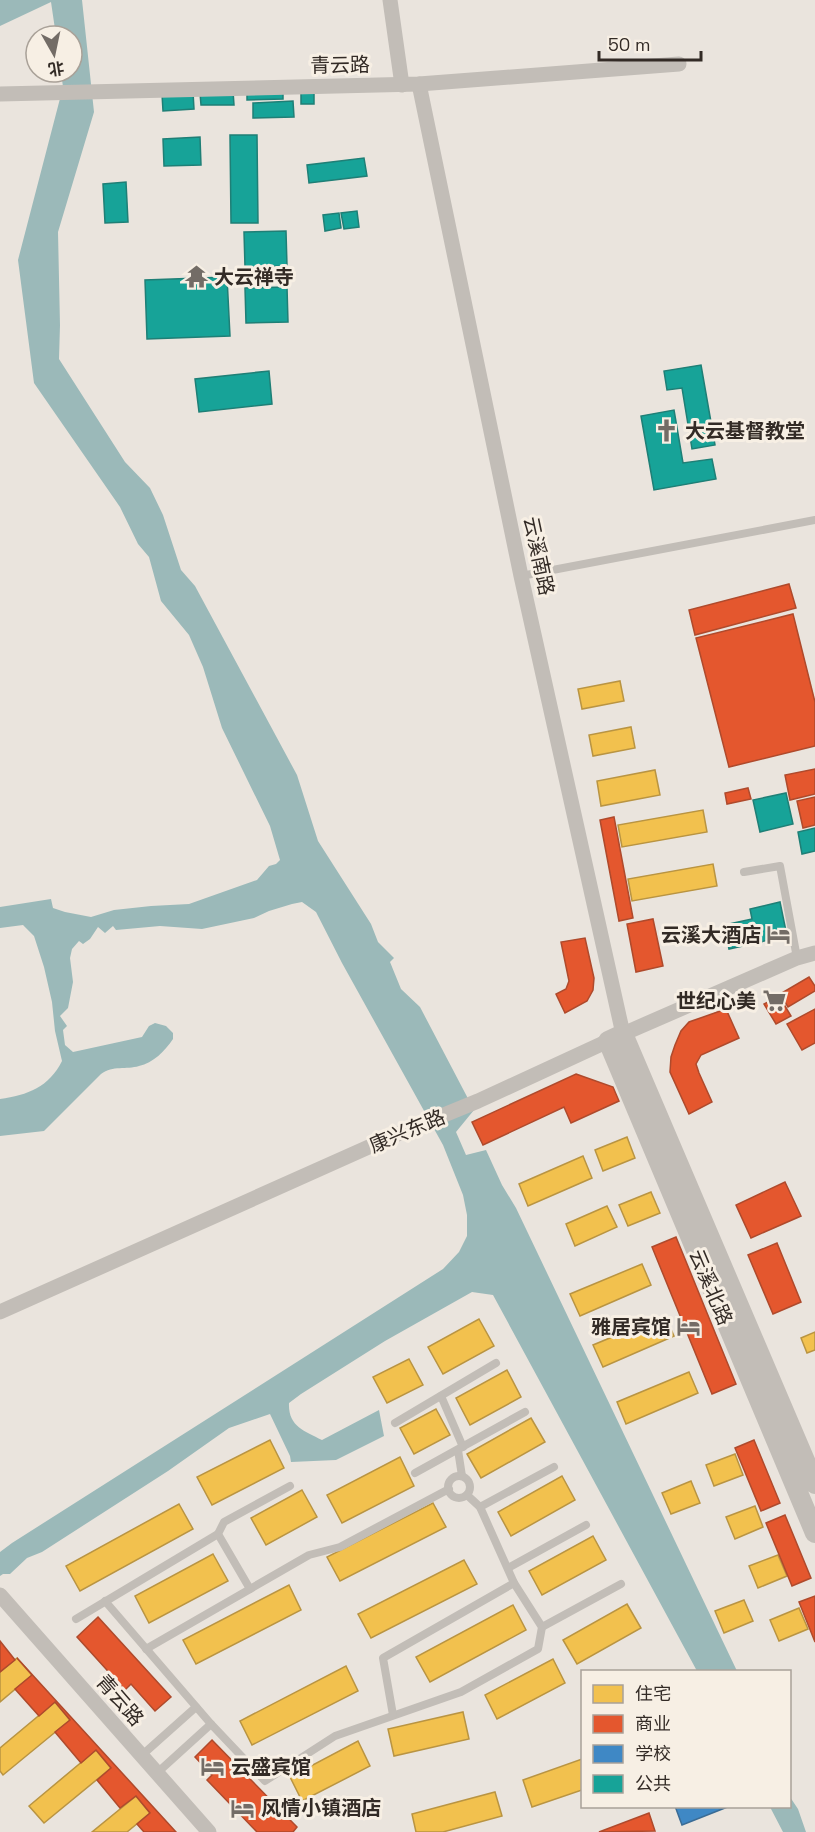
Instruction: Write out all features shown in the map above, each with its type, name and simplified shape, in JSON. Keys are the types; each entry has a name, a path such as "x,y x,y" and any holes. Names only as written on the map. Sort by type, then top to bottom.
{"street":[{"path":"390,0 402,85"},
{"name":"青云路","path":"0,94 402,85 679,64"},
{"name":"云溪南路","path":"419,84 615,1037"},
{"name":"康兴东路","path":"0,1312 400,1133 478,1101 615,1037 797,958 815,953"},
{"name":"云溪北路","path":"615,1037 815,1484"},
{"name":"云溪北路","path":"615,1037 815,1533"},
{"name":"青云路","path":"0,1595 209,1832"}],"lane":[{"path":"521,576 815,520"},
{"path":"744,872 780,866 797,958"},
{"path":"394,1423 496,1363"},
{"path":"441,1396 461,1448 462,1476"},
{"path":"415,1473 525,1412"},
{"path":"480,1508 554,1467"},
{"path":"462,1476 468,1480 470,1490 467,1495 456,1498 450,1493 448,1485 454,1477 462,1476"},
{"path":"76,1619 218,1534 224,1522 290,1486"},
{"path":"146,1649 309,1555 340,1547 449,1489"},
{"path":"105,1601 211,1724 265,1781 335,1736 461,1692 538,1649 542,1627 514,1583 480,1508 467,1495"},
{"path":"507,1568 586,1525"},
{"path":"218,1534 250,1589"},
{"path":"393,1715 383,1658 514,1583"},
{"path":"542,1627 621,1584"},
{"path":"141,1756 196,1707"},
{"path":"157,1773 211,1724"}],"water":[{"path":"0,0 82,0 94,112 58,232 59,359 125,462 150,488 163,515 181,570 195,586 297,775 318,841 371,924 378,942 394,958 390,962 401,989 420,1007 474,1110 456,1132 466,1155 486,1150 502,1185 516,1208 737,1670 696,1670 493,1295 472,1292 385,1341 289,1403 291,1417 298,1427 322,1440 379,1410 384,1436 336,1460 291,1462 270,1414 229,1428 168,1471 42,1552 27,1558 10,1574 0,1576 0,1552 12,1543 443,1269 459,1252 467,1236 467,1215 463,1195 443,1145 316,912 302,902 269,911 254,918 202,929 160,926 116,930 113,926 105,933 98,927 90,939 83,944 79,941 72,949 70,958 73,982 68,1008 60,1016 67,1026 63,1030 65,1045 73,1052 142,1037 149,1026 155,1023 166,1026 173,1033 173,1039 149,1062 101,1074 44,1131 0,1136 0,1099 20,1095 37,1088 51,1077 62,1061 55,1031 52,1002 34,936 23,925 0,928 0,907 51,899 53,908 91,917 114,910 189,904 257,880 269,866 280,860 270,826 222,728 203,667 189,635 161,601 149,557 138,544 120,507 34,383 18,260 63,84 84,84 84,24 54,24 51,2 0,26"},
{"path":"791,1798 798,1809 806,1832 783,1832 771,1808 791,1808"}],"building: 住宅":[{"path":"620,681 624,701 582,709 578,689"},
{"path":"631,727 635,748 593,756 589,735"},
{"path":"655,770 660,795 601,806 597,781"},
{"path":"703,810 707,832 622,847 618,825"},
{"path":"713,864 717,886 632,901 628,879"},
{"path":"627,1137 635,1158 603,1171 595,1150"},
{"path":"583,1156 592,1178 528,1206 519,1184"},
{"path":"651,1192 660,1213 628,1226 619,1205"},
{"path":"607,1206 617,1227 575,1246 566,1224"},
{"path":"642,1264 651,1285 580,1316 570,1294"},
{"path":"665,1315 674,1336 603,1367 593,1345"},
{"path":"479,1319 494,1346 443,1374 428,1347"},
{"path":"815,1332 815,1350 807,1353 801,1338"},
{"path":"409,1359 423,1385 387,1403 373,1377"},
{"path":"507,1370 521,1397 470,1425 456,1398"},
{"path":"689,1372 698,1393 626,1424 617,1402"},
{"path":"436,1409 450,1435 414,1454 400,1428"},
{"path":"531,1418 545,1442 481,1478 467,1454"},
{"path":"270,1440 284,1468 212,1505 197,1477"},
{"path":"735,1454 743,1475 714,1486 706,1465"},
{"path":"400,1457 414,1486 342,1523 327,1495"},
{"path":"562,1476 575,1500 511,1536 498,1512"},
{"path":"691,1481 700,1503 671,1514 662,1493"},
{"path":"302,1490 317,1517 266,1545 251,1518"},
{"path":"433,1503 446,1527 340,1581 327,1557"},
{"path":"179,1504 193,1529 80,1591 66,1566"},
{"path":"755,1506 763,1527 735,1539 726,1517"},
{"path":"593,1536 606,1560 542,1595 529,1571"},
{"path":"213,1554 228,1581 149,1623 135,1596"},
{"path":"778,1555 787,1576 758,1588 749,1566"},
{"path":"464,1560 477,1584 371,1638 358,1614"},
{"path":"289,1585 301,1610 196,1664 183,1640"},
{"path":"744,1600 753,1621 724,1633 715,1611"},
{"path":"627,1604 641,1628 577,1664 563,1640"},
{"path":"513,1605 526,1630 430,1682 416,1657"},
{"path":"799,1608 808,1629 779,1641 770,1620"},
{"path":"17,1658 32,1675 0,1702 0,1672"},
{"path":"553,1659 565,1683 497,1719 485,1695"},
{"path":"346,1666 358,1691 252,1745 240,1721"},
{"path":"55,1702 70,1720 3,1775 0,1771 0,1748"},
{"path":"463,1712 469,1739 394,1756 388,1729"},
{"path":"358,1741 370,1766 302,1801 290,1777"},
{"path":"96,1750 111,1768 44,1823 29,1806"},
{"path":"581,1759 581,1790 532,1807 523,1780"},
{"path":"495,1792 502,1816 443,1832 416,1832 412,1814"},
{"path":"136,1796 150,1813 127,1832 92,1832"}],"building: 商业":[{"path":"789,584 796,608 695,635 689,610"},
{"path":"793,614 815,702 815,746 729,767 696,638"},
{"path":"815,769 815,794 790,800 785,775"},
{"path":"748,788 751,799 727,804 725,793"},
{"path":"815,797 815,825 803,828 797,801"},
{"path":"614,817 633,918 619,921 600,820"},
{"path":"653,919 663,966 636,972 627,924"},
{"path":"585,938 594,978 593,990 587,1001 565,1013 556,994 566,989 569,981 561,942"},
{"path":"809,977 815,986 815,991 788,1007 780,994"},
{"path":"779,996 791,1016 776,1024 764,1004"},
{"path":"726,1009 739,1038 701,1055 696,1064 712,1102 689,1114 670,1072 675,1045 681,1031 689,1022"},
{"path":"815,1009 815,1043 802,1050 787,1024"},
{"path":"576,1074 613,1087 619,1101 571,1123 564,1107 483,1145 472,1122"},
{"path":"785,1182 801,1216 751,1238 736,1205"},
{"path":"676,1237 736,1384 712,1394 652,1247"},
{"path":"777,1243 801,1302 773,1314 748,1255"},
{"path":"754,1440 780,1503 761,1511 735,1448"},
{"path":"785,1515 811,1578 792,1586 766,1523"},
{"path":"815,1596 815,1642 799,1602"},
{"path":"98,1617 171,1697 155,1711 131,1684 125,1690 77,1637"},
{"path":"0,1641 15,1660 0,1672"},
{"path":"17,1658 176,1832 144,1832 137,1824 150,1813 136,1796 120,1808 97,1780 111,1768 96,1750 81,1763 55,1732 70,1720 55,1702 39,1716 15,1689 32,1675"},
{"path":"212,1740 297,1827 293,1832 257,1832 207,1780 212,1775 195,1757"},
{"path":"649,1813 655,1831 599,1832"}],"building: 学校":[{"path":"676,1808 725,1808 682,1825"}],"building: 公共":[{"path":"283,90 283,99 247,100 247,91"},
{"path":"233,91 234,105 201,105 200,93"},
{"path":"301,91 314,91 314,104 301,104"},
{"path":"193,92 194,109 163,111 162,94"},
{"path":"293,101 294,117 253,118 253,103"},
{"path":"230,135 257,135 258,223 231,223"},
{"path":"200,137 201,165 164,166 163,139"},
{"path":"364,158 367,176 309,183 307,165"},
{"path":"126,182 128,222 105,223 103,184"},
{"path":"357,211 359,227 344,229 341,213"},
{"path":"339,213 341,228 325,231 323,215"},
{"path":"286,231 287,266 245,267 244,232"},
{"path":"227,277 230,336 147,339 145,280"},
{"path":"287,287 288,322 246,323 245,288"},
{"path":"701,365 715,445 692,449 682,388 667,390 664,371"},
{"path":"269,371 272,404 199,412 195,379"},
{"path":"674,410 683,463 712,459 716,479 654,490 641,416"},
{"path":"786,793 793,824 760,832 753,800"},
{"path":"815,828 815,851 802,854 798,832"},
{"path":"780,902 787,936 729,949 724,925 752,919 750,909"}],"place":[{"name":"大云禅寺","path":"196,277"},
{"name":"大云基督教堂","path":"667,431"},
{"name":"云溪大酒店","path":"779,935"},
{"name":"世纪心美","path":"774,1001"},
{"name":"雅居宾馆","path":"689,1327"},
{"name":"云盛宾馆","path":"213,1767"},
{"name":"风情小镇酒店","path":"243,1808"}]}
